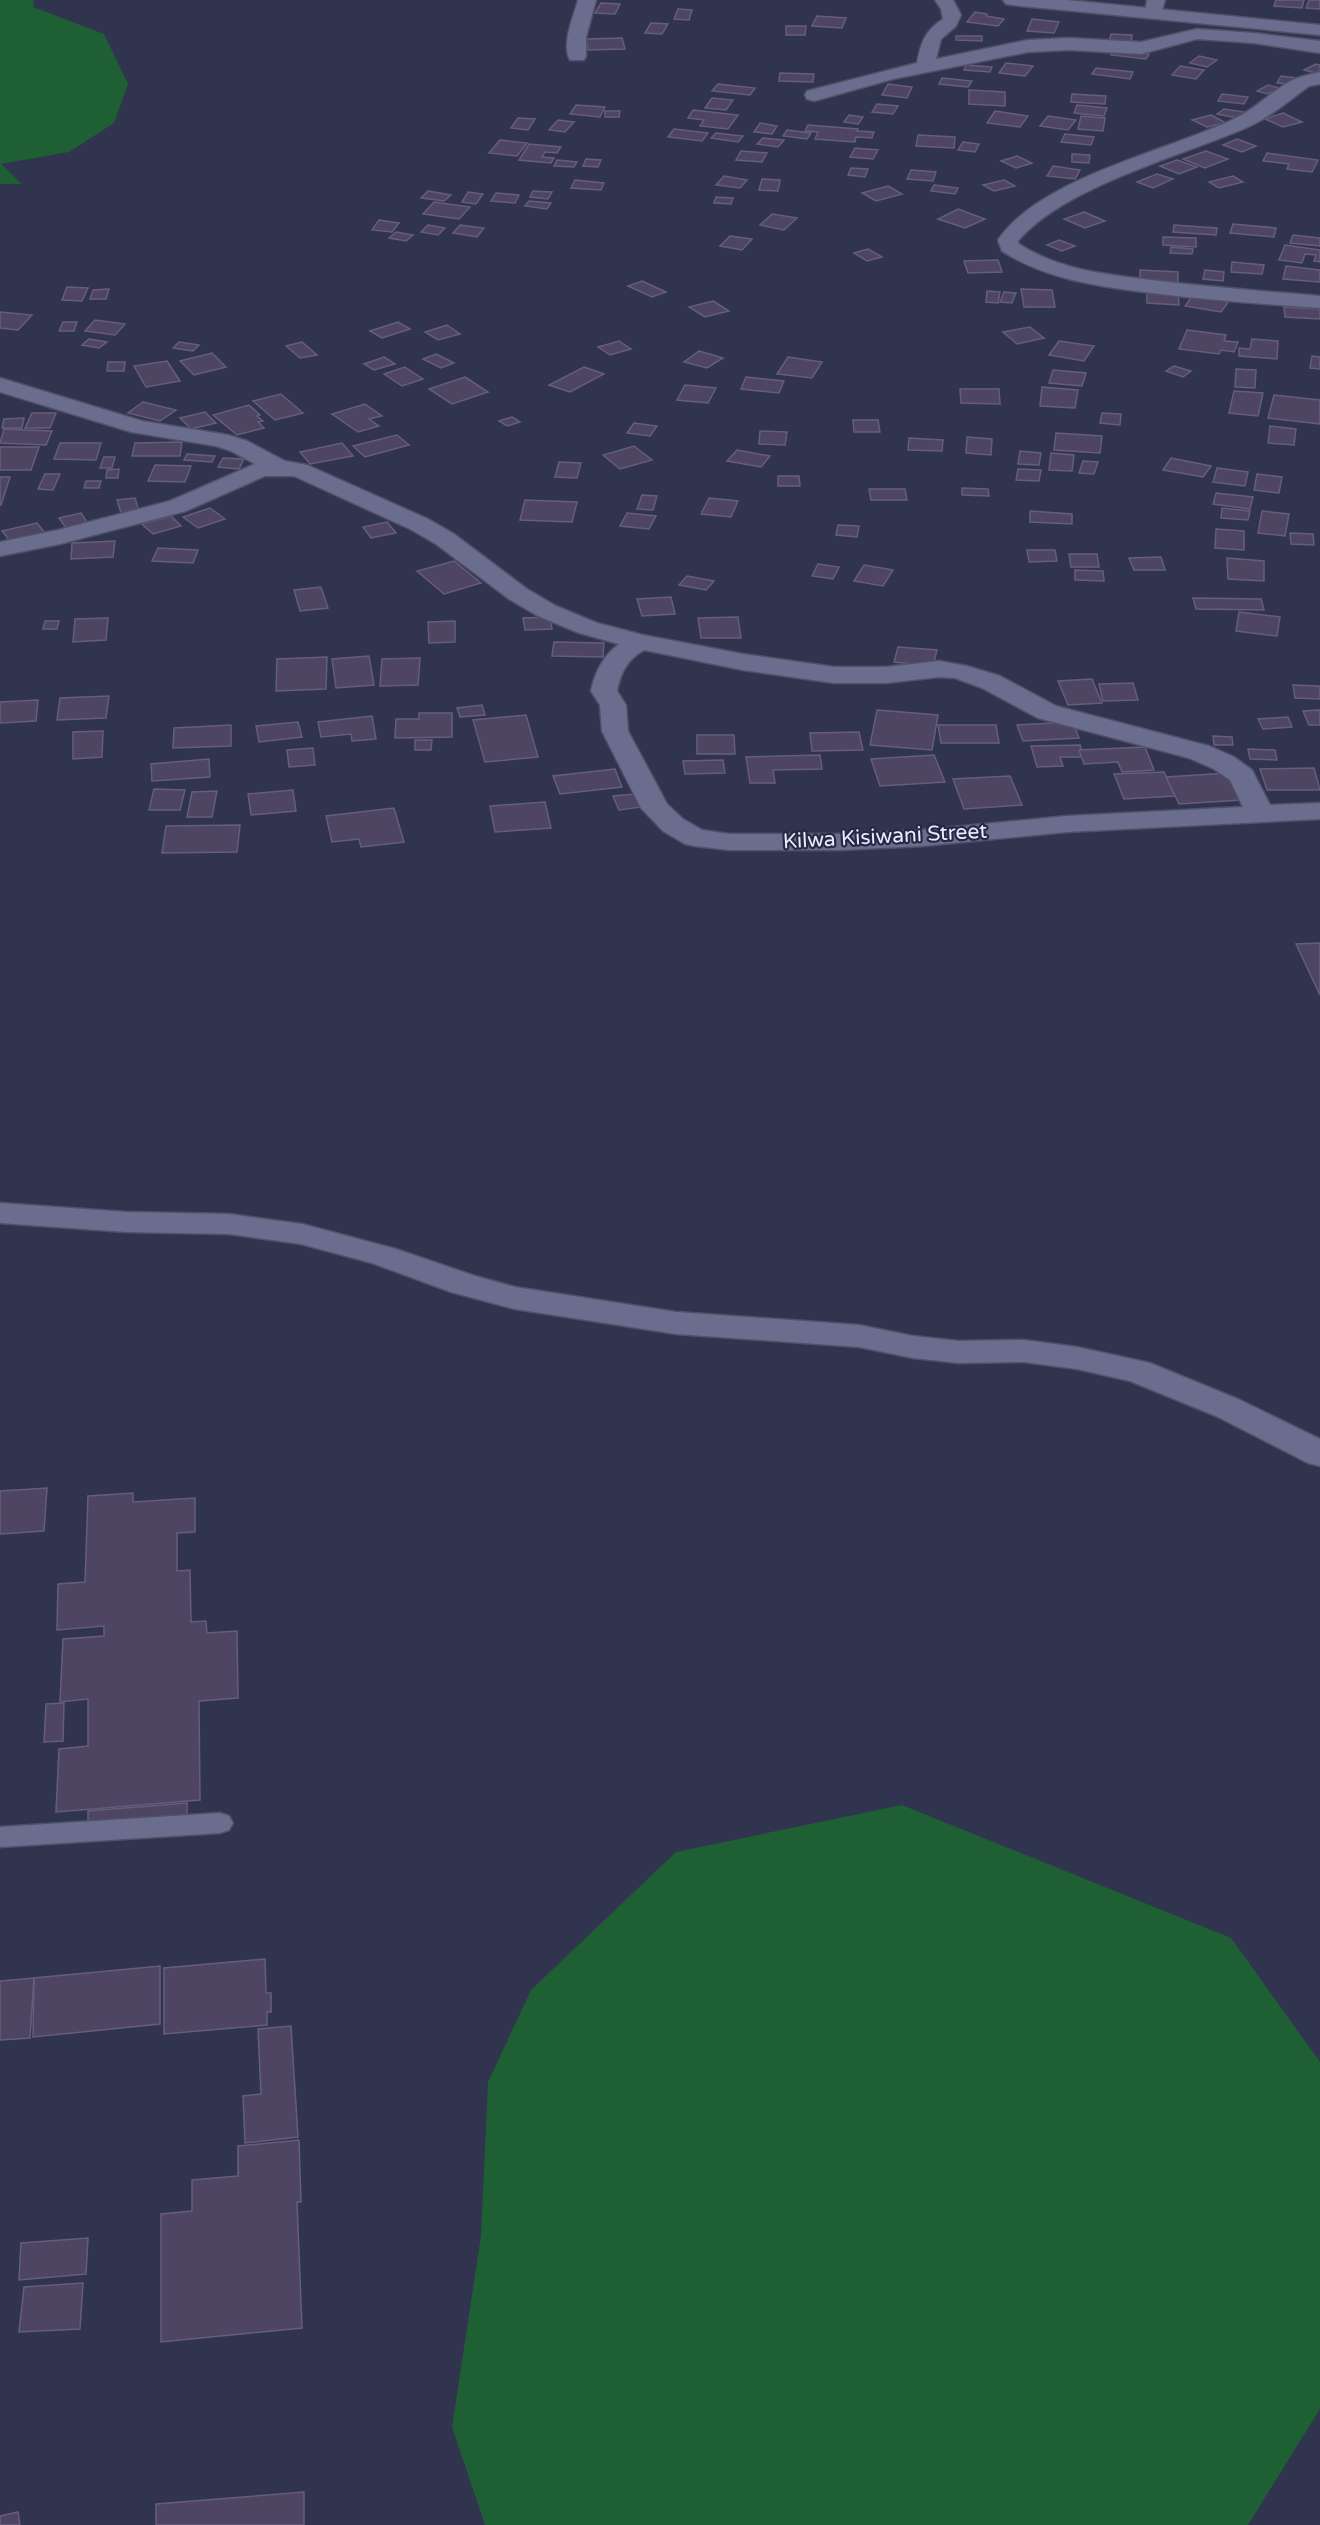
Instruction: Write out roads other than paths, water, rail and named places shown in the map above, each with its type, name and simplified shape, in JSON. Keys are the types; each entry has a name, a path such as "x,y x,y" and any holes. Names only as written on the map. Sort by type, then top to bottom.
{"street":[{"path":"577,56 577,38 587,0"},
{"path":"926,67 932,38 950,23 953,16 944,0"},
{"path":"1012,0 1155,7 1320,30"},
{"path":"814,95 854,82 1028,46 1069,44 1141,48 1197,34 1320,46"},
{"path":"1320,78 1303,82 1243,122 1071,192 1017,226 1008,240 1009,247 1037,263 1054,270 1091,278 1190,292 1320,302"},
{"path":"0,385 139,427 219,440 239,446 280,468"},
{"path":"0,549 60,537 178,506 258,470 280,468 298,470 419,524 445,539 518,594 547,611 588,628 641,642 743,662 834,675 886,675 939,669 958,672 991,682 1047,712 1199,752 1242,776 1260,814"},
{"name":"Kilwa Kisiwani Street","path":"641,642 615,658 606,675 604,691 613,705 615,731 655,808 673,825 695,838 729,842 840,842 922,838 1067,824 1320,811"},
{"path":"0,1213 126,1222 229,1224 302,1234 384,1256 463,1284 515,1298 676,1323 859,1336 913,1347 959,1352 1024,1351 1077,1358 1138,1371 1228,1408 1320,1454"}],"lane":[{"path":"0,1837 220,1823"}]}
